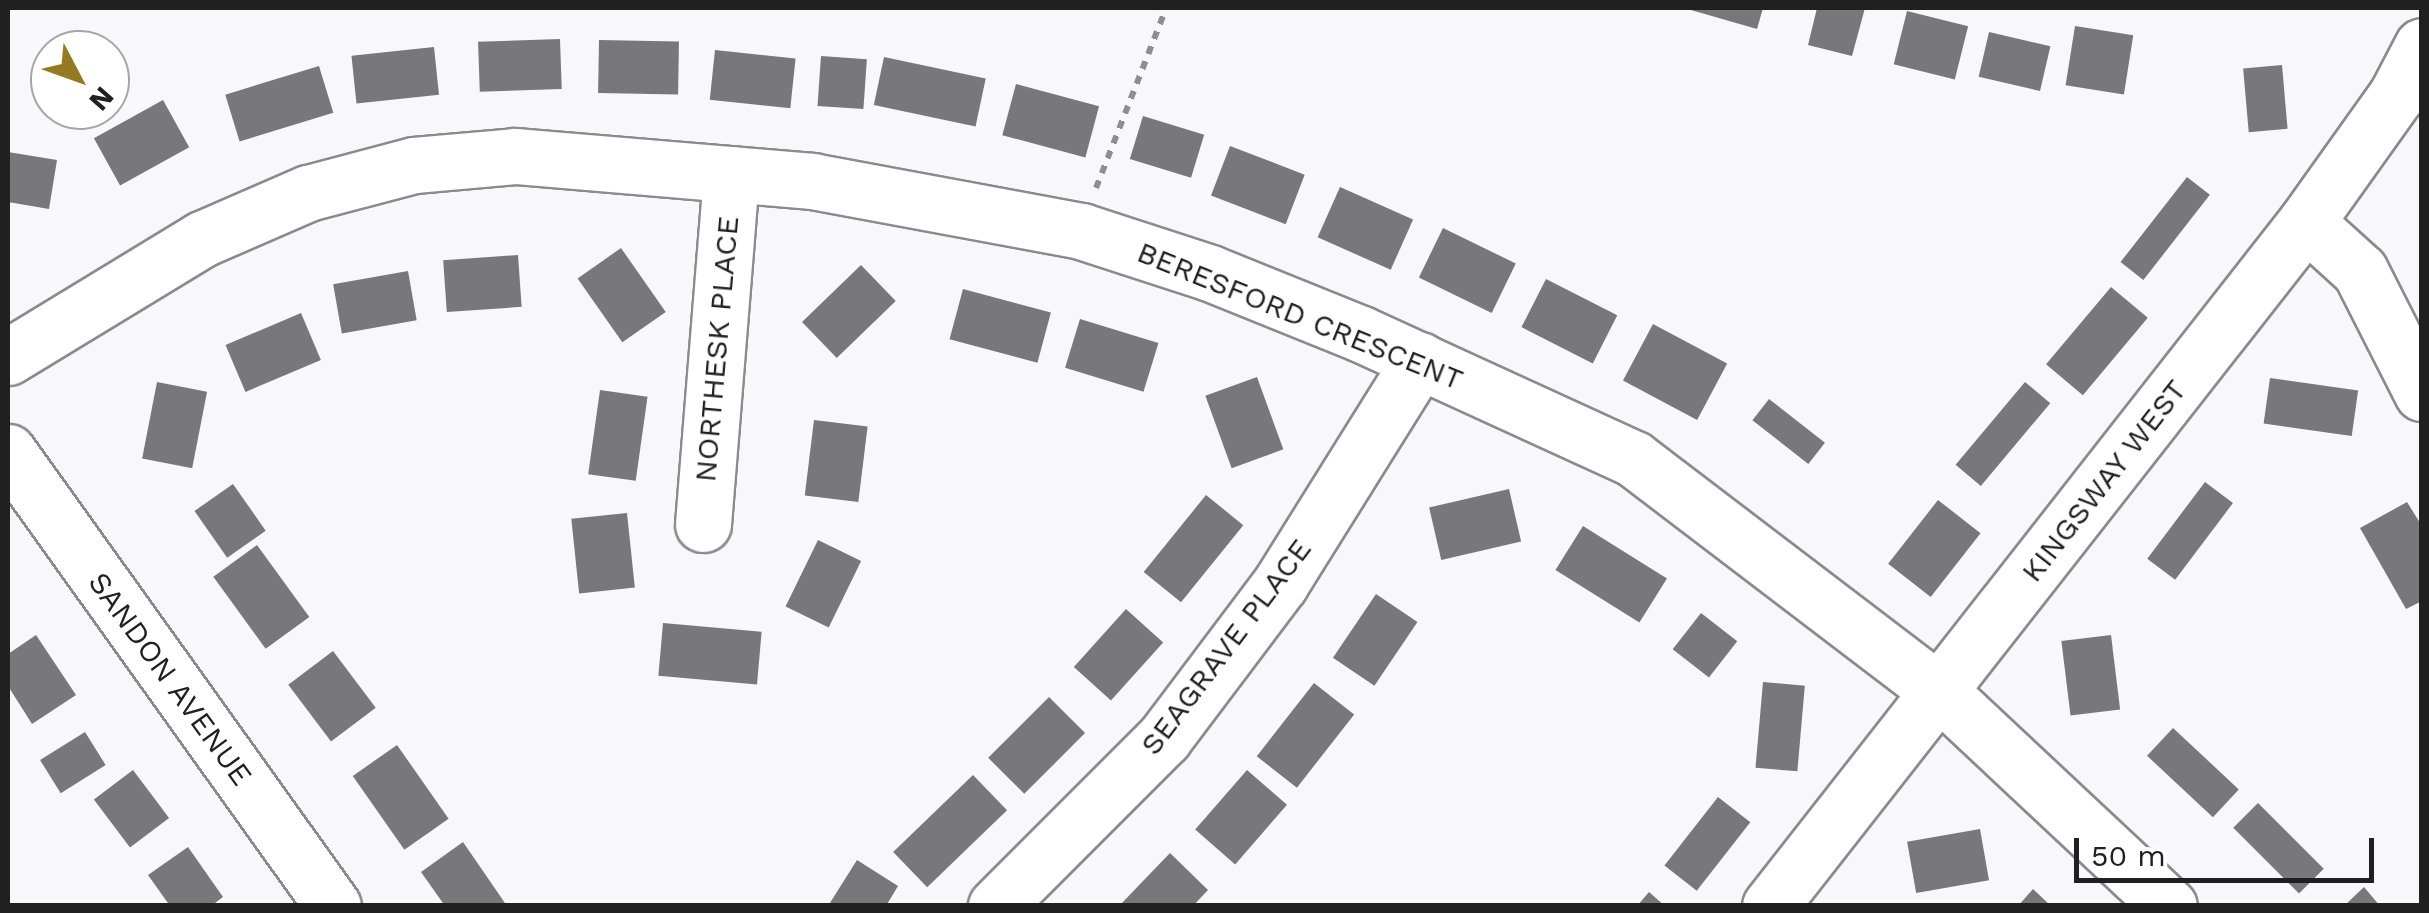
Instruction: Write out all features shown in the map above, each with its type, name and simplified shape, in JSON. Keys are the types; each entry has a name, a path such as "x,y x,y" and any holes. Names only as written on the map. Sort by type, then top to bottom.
{"street":[{"name":"KINGSWAY WEST","path":"1770,906 2306,222 2396,96 2422,46"},
{"name":"BERESFORD CRESCENT","path":"8,357 202,240 308,193 414,165 515,156 731,174 862,188 1081,230 1210,273 1420,360 1634,459 1939,691 2169,906"},
{"name":"NORTHESK PLACE","path":"703,524 731,174"},
{"path":"2306,222 2360,272 2422,393"},
{"name":"SEAGRAVE PLACE","path":"996,906 1164,738 1280,584 1420,360"},
{"name":"SANDON AVENUE","path":"8,452 332,906"}],"path":[{"path":"1081,230 1166,8"}],"building":[{"path":"1684,8 1763,8 1757,29"},
{"path":"1817,8 1865,8 1852,56 1808,45"},
{"path":"1907,11 1968,26 1955,80 1894,64"},
{"path":"2075,26 2133,35 2124,94 2066,85"},
{"path":"1989,32 2050,46 2040,91 1979,77"},
{"path":"560,39 562,89 480,92 478,42"},
{"path":"599,40 679,41 678,94 598,93"},
{"path":"434,47 439,95 356,103 351,56"},
{"path":"715,50 796,58 790,108 710,100"},
{"path":"821,56 867,59 863,109 818,106"},
{"path":"884,57 986,79 976,127 874,105"},
{"path":"2282,65 2288,129 2249,132 2243,68"},
{"path":"319,66 333,113 240,142 225,95"},
{"path":"1016,84 1099,106 1085,157 1002,135"},
{"path":"163,100 189,147 120,186 94,138 109,130 130,130 130,118"},
{"path":"1143,116 1204,135 1191,178 1130,159"},
{"path":"1230,146 1305,175 1286,224 1211,195"},
{"path":"8,152 57,160 49,209 8,202"},
{"path":"2187,177 2210,195 2143,280 2121,262"},
{"path":"1340,187 1413,220 1391,270 1318,237"},
{"path":"1443,228 1516,264 1492,313 1419,277"},
{"path":"621,248 666,312 622,342 578,278"},
{"path":"518,255 522,307 447,312 443,260"},
{"path":"861,265 896,301 837,358 802,322"},
{"path":"408,271 417,320 342,333 333,284"},
{"path":"1546,279 1617,315 1593,363 1521,327"},
{"path":"2111,287 2148,318 2083,395 2046,364"},
{"path":"963,289 1051,313 1037,363 950,339"},
{"path":"301,313 321,360 245,392 226,345"},
{"path":"1080,319 1158,343 1144,392 1065,368"},
{"path":"1653,324 1727,363 1697,420 1623,381"},
{"path":"1257,377 1283,449 1232,468 1205,396"},
{"path":"2270,378 2358,390 2352,436 2264,424"},
{"path":"157,382 207,392 192,468 142,459"},
{"path":"2025,382 2050,403 1981,486 1956,465"},
{"path":"600,390 648,397 636,481 588,474"},
{"path":"1769,399 1825,443 1808,464 1752,420"},
{"path":"814,420 868,427 858,502 805,495"},
{"path":"2205,482 2233,503 2175,580 2147,559"},
{"path":"233,484 266,531 227,558 194,511"},
{"path":"1509,489 1521,542 1441,560 1429,507"},
{"path":"1206,495 1243,525 1181,602 1144,572"},
{"path":"1938,500 1981,533 1931,597 1888,564"},
{"path":"2407,502 2422,526 2422,601 2406,609 2360,528"},
{"path":"627,513 635,588 579,593 571,519"},
{"path":"1583,526 1667,578 1639,623 1555,570"},
{"path":"818,540 861,561 829,628 786,607"},
{"path":"257,545 309,617 266,649 213,577"},
{"path":"1376,594 1417,622 1374,686 1333,658"},
{"path":"1126,609 1163,642 1111,700 1074,667"},
{"path":"1701,613 1737,641 1709,678 1673,649"},
{"path":"663,623 762,632 757,684 658,676"},
{"path":"36,635 76,695 32,724 8,686 8,654"},
{"path":"2111,635 2120,709 2071,716 2061,641"},
{"path":"333,651 376,708 331,741 288,685"},
{"path":"1763,682 1805,686 1797,771 1756,768"},
{"path":"1314,683 1354,714 1297,788 1257,756"},
{"path":"1049,697 1085,733 1024,794 988,758"},
{"path":"2173,728 2239,789 2213,817 2147,756"},
{"path":"85,732 106,765 61,793 40,760"},
{"path":"397,745 449,819 404,850 353,776"},
{"path":"133,770 169,818 130,847 94,799"},
{"path":"1247,770 1287,805 1235,864 1195,830"},
{"path":"973,775 1007,810 927,887 893,852"},
{"path":"1718,797 1750,822 1697,891 1664,866"},
{"path":"2258,803 2324,869 2299,894 2233,828"},
{"path":"1980,829 1989,880 1916,893 1907,842"},
{"path":"463,842 507,906 445,906 421,872"},
{"path":"188,847 223,897 211,906 170,906 148,875"},
{"path":"1170,853 1208,890 1193,906 1119,906"},
{"path":"857,860 898,886 886,906 828,906"},
{"path":"2364,887 2380,906 2344,906"},
{"path":"2033,889 2051,906 2018,906"},
{"path":"1649,892 1665,906 1637,906"}]}
